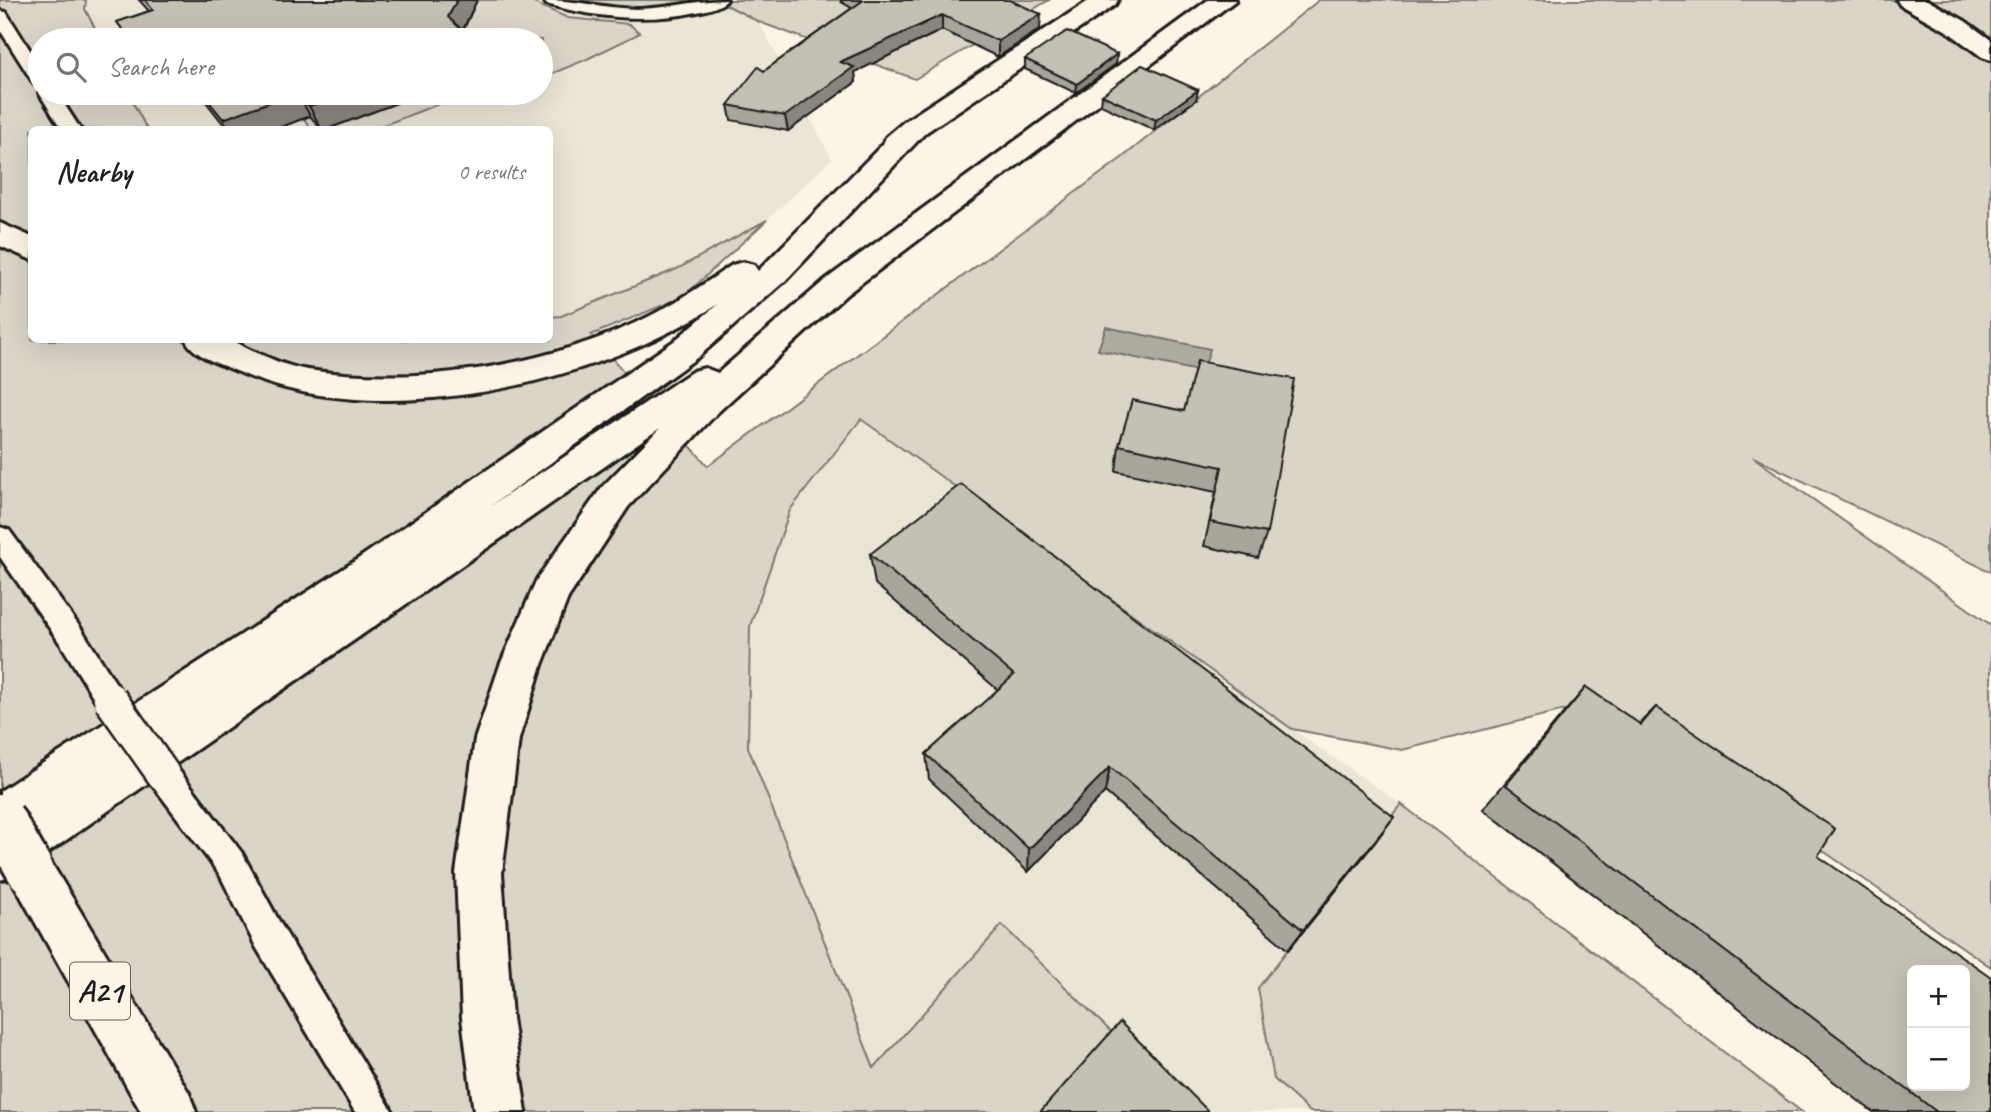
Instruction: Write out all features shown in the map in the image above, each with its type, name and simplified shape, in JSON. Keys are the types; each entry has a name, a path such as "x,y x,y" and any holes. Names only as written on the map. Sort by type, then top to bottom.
{"highway":[{"path":"212,343 249,365 301,382 365,388 434,387 502,375 569,358 644,332 697,303 752,267 915,127 1106,0"},
{"path":"1909,0 1956,26 1991,52"},
{"path":"15,864 836,287 1221,3"},
{"path":"0,817 366,574 686,349 775,273 915,127"},
{"path":"0,233 28,248"},
{"path":"500,1112 487,1018 479,873 497,739 521,665 551,591 615,497 706,403 836,287"},
{"name":"A21","path":"0,817 15,864 170,1112"}],"lane":[{"path":"552,0 571,6 635,14 676,12 719,0"},
{"path":"0,16 28,61"},
{"path":"56,105 69,126"},
{"path":"0,537 72,638 110,699 230,864 268,935 375,1112"}],"shaded area":[{"path":"0,0 86,0 85,9 95,28 28,28 28,105 134,105 145,126 28,126 28,343 553,343 553,317 561,316 677,269 767,220 683,297 591,335 708,466 1123,157 1319,0 1991,0 1991,572 1753,457 1991,625 1991,967 1605,700 1402,750 1292,729 861,419 790,510 750,626 748,747 874,1068 1002,925 1193,1112 0,1112"},
{"path":"86,0 557,0 639,11 697,0 717,0 759,22 832,159 767,220 678,269 561,316 553,317 553,126 145,126 134,105 553,105 553,28 95,28 85,9"},
{"path":"304,0 527,0 568,18 629,24 640,33 553,73 553,28 261,28"},
{"path":"557,0 697,0 639,11"},
{"path":"717,0 1049,0 915,79 759,22"},
{"path":"293,105 436,105 381,126 310,126"},
{"path":"1106,327 1210,349 1203,372 1098,350"},
{"path":"861,419 1292,729 1401,804 1258,988 1274,1079 1310,1112 1193,1112 1004,1007 875,1069 748,747 750,626 790,510"},
{"path":"1401,804 1802,1112 1310,1112 1274,1079 1258,988"}],"building":[{"path":"145,0 457,0 448,17 460,28 122,28 117,22 153,10"},
{"path":"861,0 1009,0 1041,14 998,41 942,15 840,62 854,67 785,116 728,105 758,67 764,71"},
{"path":"1067,31 1117,54 1077,84 1025,59"},
{"path":"1142,65 1198,90 1156,120 1102,95"},
{"path":"212,105 261,105 223,119"},
{"path":"1197,361 1294,379 1267,533 1210,522 1222,467 1119,445 1132,400 1184,411"},
{"path":"961,484 1394,817 1303,930 1110,767 1029,849 926,754 1014,675 870,554"},
{"path":"1586,687 1641,725 1656,707 1835,829 1818,856 1991,977 1991,1112 1937,1112 1909,1091 1970,1091 1970,965 1907,965 1907,1089 1506,785"},
{"path":"1120,1022 1209,1112 1040,1112"}]}
